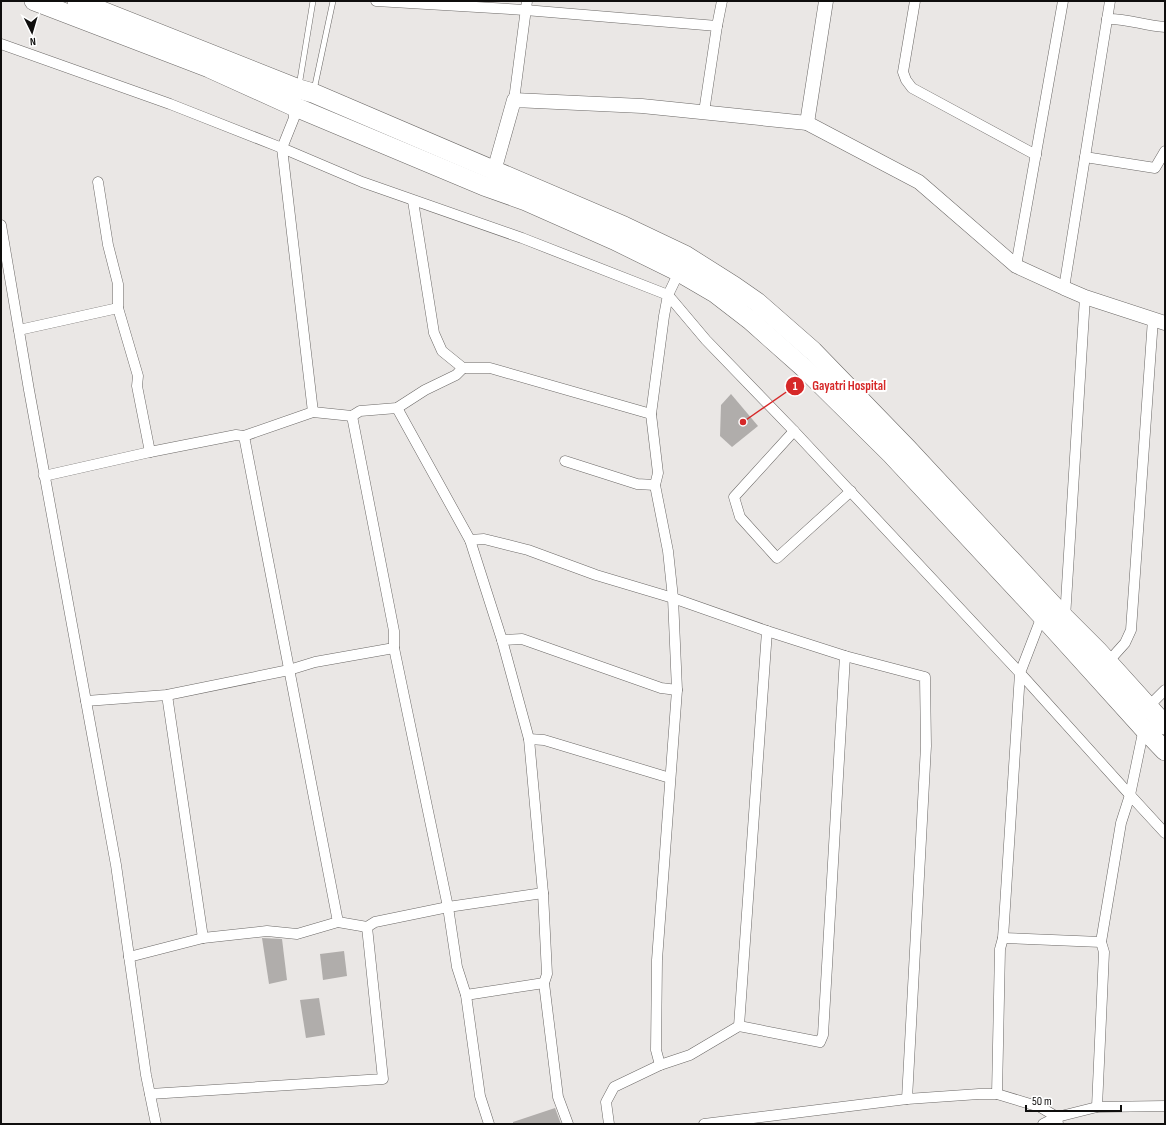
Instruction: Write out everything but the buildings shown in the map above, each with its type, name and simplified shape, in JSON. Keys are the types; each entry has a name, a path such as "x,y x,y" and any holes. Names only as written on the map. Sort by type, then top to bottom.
{"highway":[{"path":"34,1 301,103 494,171 624,226 685,255 734,286 757,302 813,351 907,448 1065,618 1108,662 1165,725"},
{"path":"77,1 484,186 526,201 614,240 679,272 715,292 750,320 804,368 890,454 1042,616 1165,751"}],"street":[{"path":"376,1 526,5 717,26"},
{"path":"704,112 722,1"},
{"path":"807,123 826,1"},
{"path":"915,1 903,72 906,80 912,88 1036,155"},
{"path":"1016,266 1063,1"},
{"path":"1064,288 1110,1"},
{"path":"494,171 514,100 526,5"},
{"path":"1107,19 1117,18 1150,26 1165,27"},
{"path":"1,44 170,104 282,148 362,182 522,238 668,295 706,340 851,491 1020,673 1165,833"},
{"path":"514,100 642,106 807,123 919,182 1016,266 1085,297 1159,321 1131,630 1125,643 1108,662"},
{"path":"301,103 282,148 313,412"},
{"path":"1085,157 1155,168 1165,151"},
{"path":"98,182 108,245 118,284 118,308 138,376 137,386 150,452"},
{"path":"413,201 434,333 442,351 462,368 490,368 651,414"},
{"path":"1,227 44,476 116,865 150,1094 156,1124"},
{"path":"660,1065 656,1050 657,960 677,690 668,551 655,485 658,473 651,414 668,295 679,272"},
{"path":"1065,618 1085,297"},
{"path":"19,330 118,308"},
{"path":"44,476 150,452 236,435 244,436 313,412 352,416 360,411 397,408 425,390 456,375 462,368"},
{"path":"397,408 470,540 502,640 529,739 543,893 546,974 544,982 558,1097 568,1124"},
{"path":"352,416 394,631 394,648 448,907 457,967 466,995 480,1096 489,1124"},
{"path":"794,431 734,497 740,517 777,558 851,491"},
{"path":"244,436 338,922"},
{"path":"564,461 637,484 655,485"},
{"path":"470,540 484,539 528,550 596,575 672,598 845,656 925,677 926,746 907,1099"},
{"path":"997,1094 1000,949 1003,938 1020,673 1042,616"},
{"path":"739,1026 767,631"},
{"path":"502,640 522,639 661,688 677,690"},
{"path":"86,701 167,695 290,670 315,662 394,648"},
{"path":"609,1124 606,1102 614,1087 660,1065 690,1055 739,1026 820,1042 823,1034 845,656"},
{"path":"1097,1107 1104,952 1102,942 1121,823 1130,795 1148,707 1165,690"},
{"path":"167,695 203,938"},
{"path":"529,739 544,740 670,778"},
{"path":"129,957 203,938 267,930 297,934 338,922 367,927 375,922 448,907 543,893"},
{"path":"150,1094 383,1079 367,927"},
{"path":"1003,938 1102,942"},
{"path":"466,995 544,982"},
{"path":"704,1124 763,1120 907,1099 979,1094 997,1094 1040,1107 1058,1120"},
{"path":"1044,1124 1097,1107 1165,1106"}],"lane":[{"path":"301,103 313,1"},
{"path":"301,103 333,1"}],"place":[{"name":"Gayatri Hospital","path":"743,422"}]}
